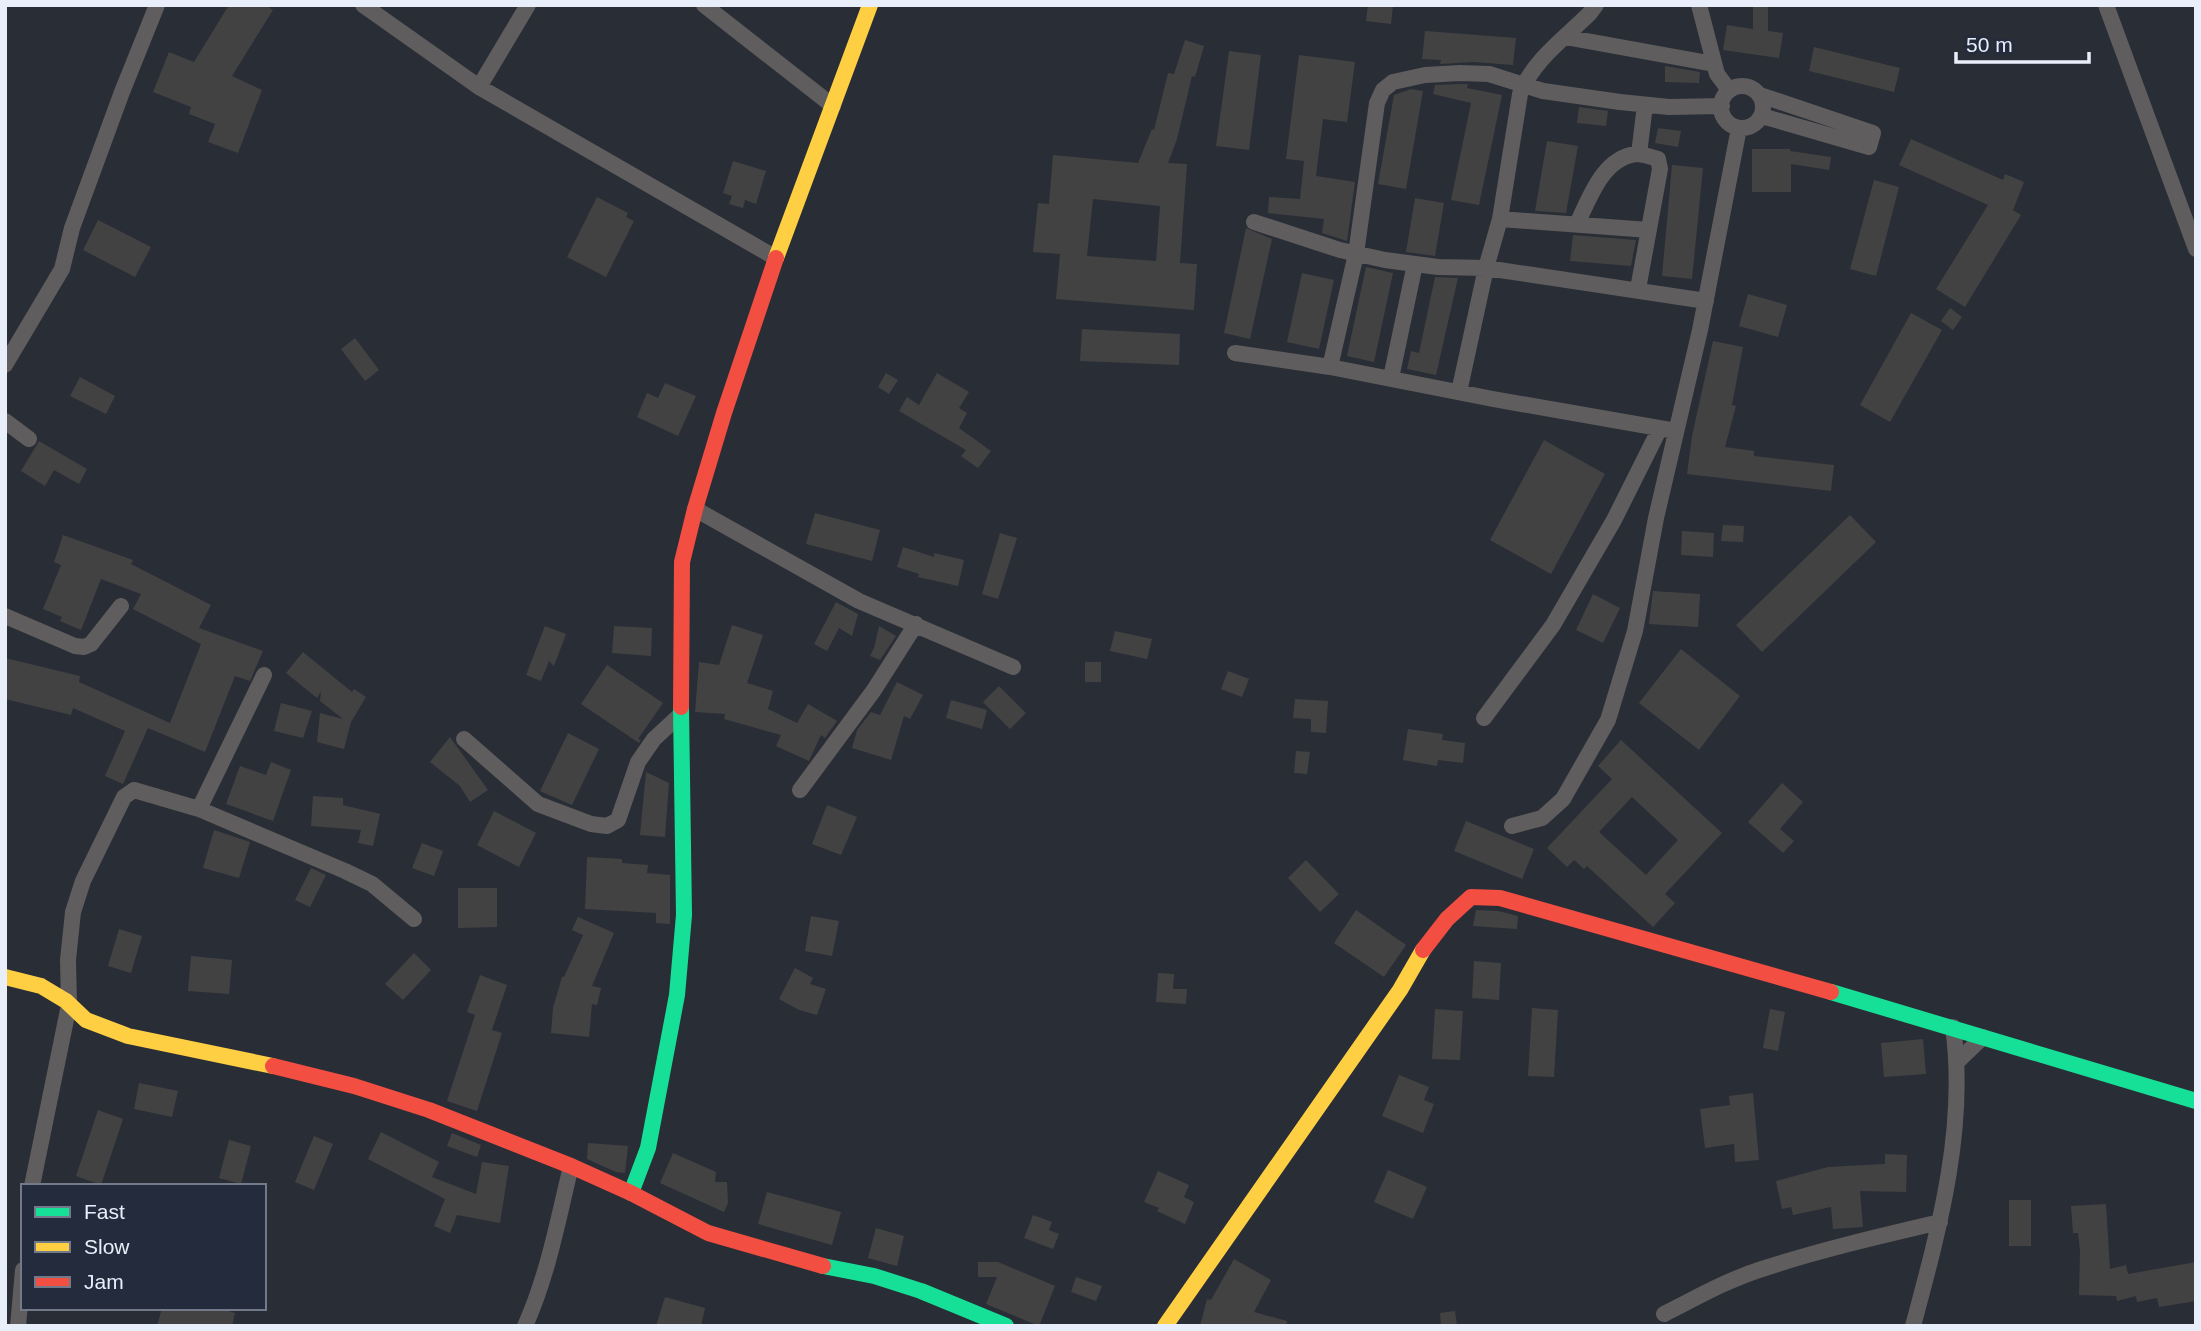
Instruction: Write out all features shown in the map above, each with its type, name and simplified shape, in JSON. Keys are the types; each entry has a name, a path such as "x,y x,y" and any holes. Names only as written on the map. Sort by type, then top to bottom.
{"street":[{"path":"5,365 62,269 81,203 157,5"},
{"path":"363,5 480,88 776,258"},
{"path":"480,88 528,5"},
{"path":"704,5 833,106"},
{"path":"631,1193 648,1148 677,995 684,915 682,562 695,509 776,258 870,5"},
{"path":"1459,392 1486,268 1500,219 1523,85 1540,60 1596,5"},
{"path":"1699,5 1717,74 1729,90"},
{"path":"2106,5 2196,250"},
{"path":"1565,37 1714,64"},
{"path":"1329,367 1356,254 1377,103 1383,90 1393,82 1414,77 1460,73 1489,74 1543,91 1644,105 1722,106"},
{"path":"1760,95 1764,109 1762,116 1753,126 1739,128 1727,122 1722,106 1725,96 1729,90 1742,86 1871,140 1762,116"},
{"path":"1639,154 1644,105"},
{"path":"1512,826 1542,818 1563,799 1608,720 1635,631 1656,518 1668,430 1706,301 1739,128"},
{"path":"1577,224 1591,193 1609,167 1619,159 1639,154 1658,159 1660,163 1638,289"},
{"path":"1500,219 1649,230"},
{"path":"1254,222 1356,254 1438,267 1486,268 1706,301"},
{"path":"1391,378 1415,264"},
{"path":"1235,353 1391,378 1668,430"},
{"path":"5,421 29,439"},
{"path":"1484,718 1553,625 1668,430"},
{"path":"695,509 859,601 1013,667"},
{"path":"5,616 75,646 84,647 92,644 121,606"},
{"path":"800,790 874,690 916,624"},
{"path":"199,809 264,674"},
{"path":"464,739 538,804 591,824 607,826 618,820 643,754 654,739 681,714"},
{"path":"32,1184 69,1005 68,960 73,912 83,881 124,797 134,790 199,809 372,884 414,919"},
{"path":"1165,1326 1400,990 1431,935 1471,897 1500,898 1554,912 1953,1027 2196,1101"},
{"path":"5,977 41,986 86,1020 128,1036 273,1066 354,1086 429,1110 571,1166 631,1193 708,1233 806,1263 874,1276 1006,1326"},
{"path":"1913,1326 1940,1222 1949,1169 1958,1061 1953,1027"},
{"path":"1958,1061 1983,1037"},
{"path":"525,1326 536,1302 551,1254 571,1166"},
{"path":"1664,1314 1717,1287 1761,1269 1870,1238 1940,1222"},
{"path":"18,1326 21,1292"}],"building":[{"path":"229,5 265,5 273,10 232,76 262,90 238,153 208,142 215,124 189,114 191,107 153,92 169,52 194,62"},
{"path":"1368,5 1393,5 1391,24 1366,21"},
{"path":"1753,5 1768,5 1768,31 1783,33 1779,58 1723,50 1727,25 1753,29"},
{"path":"1425,31 1516,38 1513,65 1473,62 1440,64 1441,60 1422,59"},
{"path":"1185,40 1204,46 1195,77 1192,76 1177,139 1168,163 1187,164 1180,263 1197,264 1194,310 1056,299 1060,254 1033,252 1038,203 1049,204 1053,155 1138,163 1152,129 1154,130 1168,73 1174,74","holes":["1093,199 1160,206 1156,261 1087,256"]},
{"path":"1814,47 1900,68 1894,92 1809,71"},
{"path":"1229,51 1261,55 1249,150 1216,146"},
{"path":"1299,55 1355,62 1347,122 1323,119 1316,176 1355,182 1347,241 1322,233 1324,219 1268,213 1269,197 1300,199 1304,161 1286,159"},
{"path":"1665,66 1700,72 1699,83 1665,82"},
{"path":"1468,84 1467,88 1502,95 1479,205 1451,200 1471,103 1433,94 1435,85"},
{"path":"1411,89 1423,91 1406,189 1378,184 1394,95"},
{"path":"1579,107 1608,111 1606,126 1577,123"},
{"path":"1658,128 1681,131 1678,147 1655,143"},
{"path":"1911,139 2003,180 2005,174 2024,182 2013,210 2021,215 1965,307 1936,289 1988,205 1899,165"},
{"path":"1547,141 1578,146 1566,213 1535,211"},
{"path":"1752,149 1790,149 1831,157 1829,170 1791,164 1791,192 1752,192"},
{"path":"733,161 766,171 756,204 745,200 743,208 729,204 732,196 723,193"},
{"path":"1672,165 1703,168 1692,279 1662,276"},
{"path":"1874,180 1899,187 1876,276 1850,269"},
{"path":"597,197 628,213 626,217 634,221 606,277 567,257"},
{"path":"1415,198 1444,203 1435,256 1406,252"},
{"path":"98,220 151,247 135,277 83,250"},
{"path":"1246,228 1272,239 1250,339 1224,333"},
{"path":"1573,235 1636,240 1631,266 1570,261"},
{"path":"1366,267 1393,273 1374,362 1347,356"},
{"path":"1302,273 1334,280 1319,349 1287,342"},
{"path":"1435,277 1458,278 1436,375 1407,369 1411,351 1419,353"},
{"path":"1748,294 1787,305 1778,337 1739,326"},
{"path":"1950,308 1962,317 1953,330 1941,321"},
{"path":"1911,313 1942,330 1890,422 1860,405"},
{"path":"1082,329 1180,334 1179,365 1080,361"},
{"path":"355,338 379,370 365,381 341,349"},
{"path":"1713,341 1743,347 1732,405 1736,406 1725,447 1754,451 1754,456 1834,465 1831,491 1687,474 1692,436"},
{"path":"886,373 898,380 889,394 878,387"},
{"path":"937,373 969,392 959,408 967,413 959,428 991,451 978,468 961,456 966,450 899,411 907,397 919,405"},
{"path":"80,377 115,396 106,414 70,396"},
{"path":"665,383 696,396 678,436 637,417 647,393 658,398"},
{"path":"1544,440 1605,474 1551,574 1490,540"},
{"path":"39,441 87,469 79,484 54,470 45,486 21,471"},
{"path":"815,513 880,530 872,561 806,544"},
{"path":"1850,515 1876,542 1762,652 1736,625"},
{"path":"1723,525 1744,526 1743,542 1721,541"},
{"path":"1682,531 1714,533 1713,557 1681,555"},
{"path":"1000,533 1017,538 998,599 982,594"},
{"path":"63,535 133,560 131,564 211,605 199,628 263,651 250,681 235,676 205,752 148,728 123,784 105,776 125,731 73,708 71,715 5,699 5,658 80,676 79,682 170,723 201,644 133,609 141,594 101,579 81,630 60,621 62,617 43,609 61,565 54,562"},
{"path":"903,547 934,557 934,553 964,560 958,586 918,577 919,574 897,567"},
{"path":"1653,591 1700,594 1698,627 1649,624"},
{"path":"1593,594 1620,608 1603,643 1576,630"},
{"path":"836,602 858,614 852,636 839,628 827,651 814,644"},
{"path":"732,625 763,635 747,683 773,691 768,709 797,723 808,704 837,721 825,738 821,735 809,761 776,746 781,735 724,719 725,714 695,712 699,662 719,665"},
{"path":"545,626 566,634 554,666 549,661 541,681 526,675"},
{"path":"614,626 652,628 651,656 612,653"},
{"path":"879,626 896,636 880,660 870,656"},
{"path":"1115,631 1152,639 1147,659 1110,651"},
{"path":"1681,649 1740,696 1699,750 1639,703"},
{"path":"303,652 352,692 354,689 366,697 351,722 344,749 317,742 320,713 343,719 320,701 321,691 317,698 286,673"},
{"path":"1085,662 1101,662 1101,682 1085,682"},
{"path":"607,665 663,703 638,739 641,740 639,743 581,704"},
{"path":"1228,671 1249,679 1242,697 1221,689"},
{"path":"897,682 923,695 910,719 904,716 891,760 852,748 857,730 871,712 880,715"},
{"path":"999,686 1026,713 1010,729 983,702"},
{"path":"1295,699 1328,701 1326,733 1311,732 1311,719 1293,718"},
{"path":"951,700 987,710 982,729 946,718"},
{"path":"281,703 312,711 303,738 274,731"},
{"path":"1408,729 1443,734 1442,740 1465,743 1463,763 1438,760 1437,766 1403,760"},
{"path":"568,733 599,749 572,805 540,791"},
{"path":"450,737 488,790 470,802 460,786 430,762"},
{"path":"1621,740 1722,833 1665,894 1675,903 1653,927 1587,866 1584,869 1574,860 1567,867 1547,848 1612,779 1598,766","holes":["1632,797 1678,840 1646,875 1599,832"]},
{"path":"1296,751 1310,752 1307,774 1294,773"},
{"path":"271,762 291,770 273,821 226,804 240,766 266,775"},
{"path":"646,772 669,783 665,837 640,835"},
{"path":"1782,783 1803,802 1780,829 1794,841 1783,853 1748,822"},
{"path":"313,796 343,798 343,805 380,814 373,846 358,843 361,830 311,826"},
{"path":"827,805 857,817 841,855 812,844"},
{"path":"494,811 536,833 519,867 477,845"},
{"path":"1466,821 1534,849 1522,879 1454,851"},
{"path":"214,830 250,842 239,878 203,868"},
{"path":"422,843 443,851 434,876 412,868"},
{"path":"587,857 622,859 622,863 648,865 647,873 670,875 670,924 656,923 656,913 585,909"},
{"path":"1306,860 1339,894 1320,912 1288,878"},
{"path":"311,868 326,875 310,907 295,900"},
{"path":"458,888 497,888 497,927 458,928"},
{"path":"1356,910 1406,945 1384,977 1334,943"},
{"path":"1476,910 1498,911 1518,916 1517,929 1473,926"},
{"path":"811,916 839,921 832,956 805,951"},
{"path":"578,917 614,933 592,986 601,988 597,1005 592,1004 589,1037 551,1033 553,1008 562,977 583,935 572,930"},
{"path":"119,929 142,936 131,973 108,966"},
{"path":"414,953 431,970 403,1000 385,984"},
{"path":"191,956 232,960 229,994 188,991"},
{"path":"1474,961 1501,963 1499,1000 1472,998"},
{"path":"795,968 813,978 810,984 826,989 817,1015 799,1010 779,999"},
{"path":"1158,973 1174,974 1173,989 1187,989 1186,1004 1156,1002"},
{"path":"480,975 507,985 492,1030 502,1033 477,1111 447,1101 475,1015 467,1012"},
{"path":"1532,1008 1558,1010 1554,1077 1528,1076"},
{"path":"1435,1009 1463,1011 1460,1060 1432,1059"},
{"path":"1770,1009 1785,1012 1778,1051 1763,1048"},
{"path":"1923,1039 1926,1074 1884,1077 1881,1043"},
{"path":"1399,1075 1429,1087 1424,1100 1434,1104 1423,1133 1382,1116"},
{"path":"139,1083 178,1091 172,1117 134,1109"},
{"path":"1753,1093 1759,1160 1735,1162 1734,1144 1705,1148 1700,1109 1730,1105 1729,1096"},
{"path":"98,1110 123,1119 101,1184 76,1176"},
{"path":"381,1132 439,1162 432,1177 476,1194 482,1162 509,1166 500,1223 457,1215 450,1233 434,1226 445,1199 368,1159"},
{"path":"452,1133 481,1145 477,1157 447,1146"},
{"path":"314,1136 333,1144 314,1190 295,1182"},
{"path":"229,1140 251,1146 241,1184 219,1178"},
{"path":"588,1143 628,1146 625,1173 616,1172 587,1159"},
{"path":"673,1153 716,1172 715,1182 727,1182 728,1203 724,1212 660,1183"},
{"path":"1885,1154 1907,1155 1906,1192 1860,1191 1863,1227 1833,1229 1831,1207 1793,1215 1791,1207 1782,1209 1776,1181 1828,1167 1885,1164"},
{"path":"1388,1170 1427,1187 1413,1219 1374,1202"},
{"path":"1158,1171 1189,1185 1184,1197 1194,1202 1185,1224 1144,1202"},
{"path":"767,1192 841,1212 832,1245 758,1224"},
{"path":"2009,1200 2031,1200 2031,1246 2009,1246"},
{"path":"2106,1204 2110,1269 2126,1265 2128,1274 2196,1262 2196,1301 2159,1307 2157,1298 2137,1302 2136,1296 2117,1301 2116,1296 2079,1295 2080,1251 2078,1233 2073,1233 2071,1206"},
{"path":"1033,1215 1052,1222 1049,1230 1059,1234 1053,1249 1024,1238"},
{"path":"876,1228 904,1236 897,1266 868,1258"},
{"path":"1234,1259 1271,1280 1254,1312 1287,1321 1286,1326 1200,1326 1207,1299 1211,1300"},
{"path":"978,1262 998,1262 1055,1286 1039,1326 986,1304 997,1277 978,1277"},
{"path":"1076,1277 1102,1286 1096,1301 1071,1292"},
{"path":"665,1297 705,1308 701,1326 656,1326"},
{"path":"161,1310 225,1310 235,1313 232,1326 157,1326"},
{"path":"1455,1311 1457,1326 1441,1326 1440,1313"}],"traffic: fast":[{"path":"631,1193 648,1148 677,995 684,915 681,707"},
{"path":"1831,992 2196,1101"},
{"path":"823,1266 874,1276 921,1291 1006,1326"}],"traffic: slow":[{"path":"776,258 870,5"},
{"path":"1165,1326 1400,990 1423,950"},
{"path":"5,977 41,986 66,1001 86,1020 128,1036 273,1066"}],"traffic: jam":[{"path":"681,707 682,562 724,413 776,258"},
{"path":"1423,950 1447,919 1471,897 1500,898 1831,992"},
{"path":"273,1066 354,1086 429,1110 571,1166 631,1193 708,1233 823,1266"}]}
